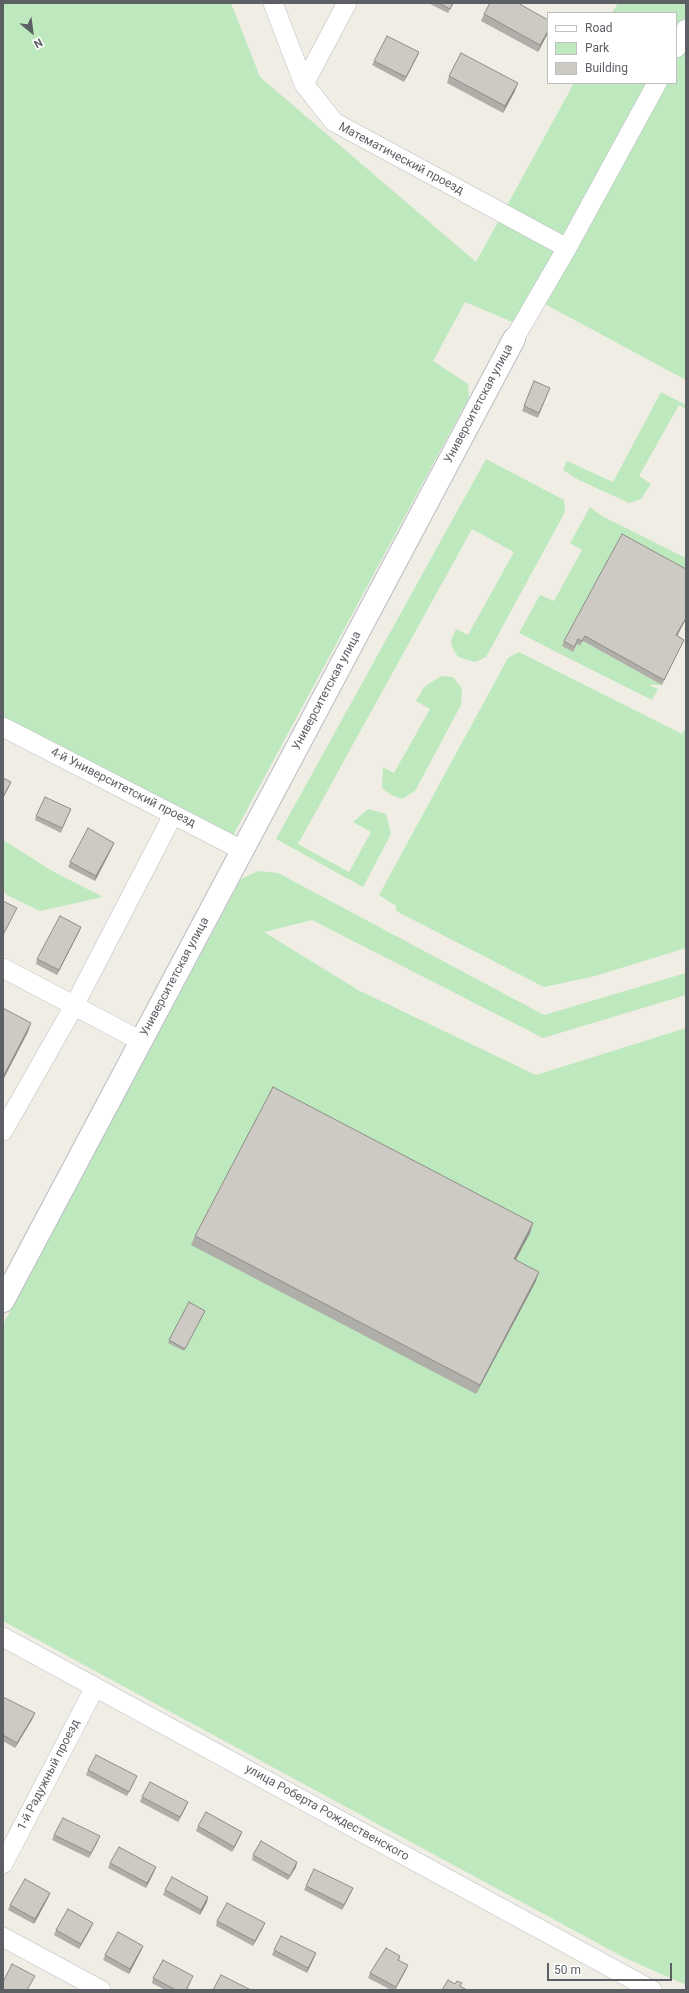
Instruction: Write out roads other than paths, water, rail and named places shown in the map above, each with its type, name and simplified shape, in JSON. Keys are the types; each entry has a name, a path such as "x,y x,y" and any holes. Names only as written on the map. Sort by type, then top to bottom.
{"street":[{"name":"Математический проезд","path":"273,3 304,84 334,122 567,248"},
{"path":"304,84 347,3"},
{"path":"677,46 686,29"},
{"name":"Университетская улица","path":"3,1301 514,339 567,248 656,84"},
{"name":"4-й Университетский проезд","path":"3,726 242,850"},
{"path":"3,1131 74,1006 173,814"},
{"path":"3,968 141,1041"},
{"name":"улица Роберта Рождественского","path":"3,1636 652,1990"},
{"name":"1-й Радужный проезд","path":"3,1864 95,1687"},
{"path":"3,1937 101,1990"}]}
